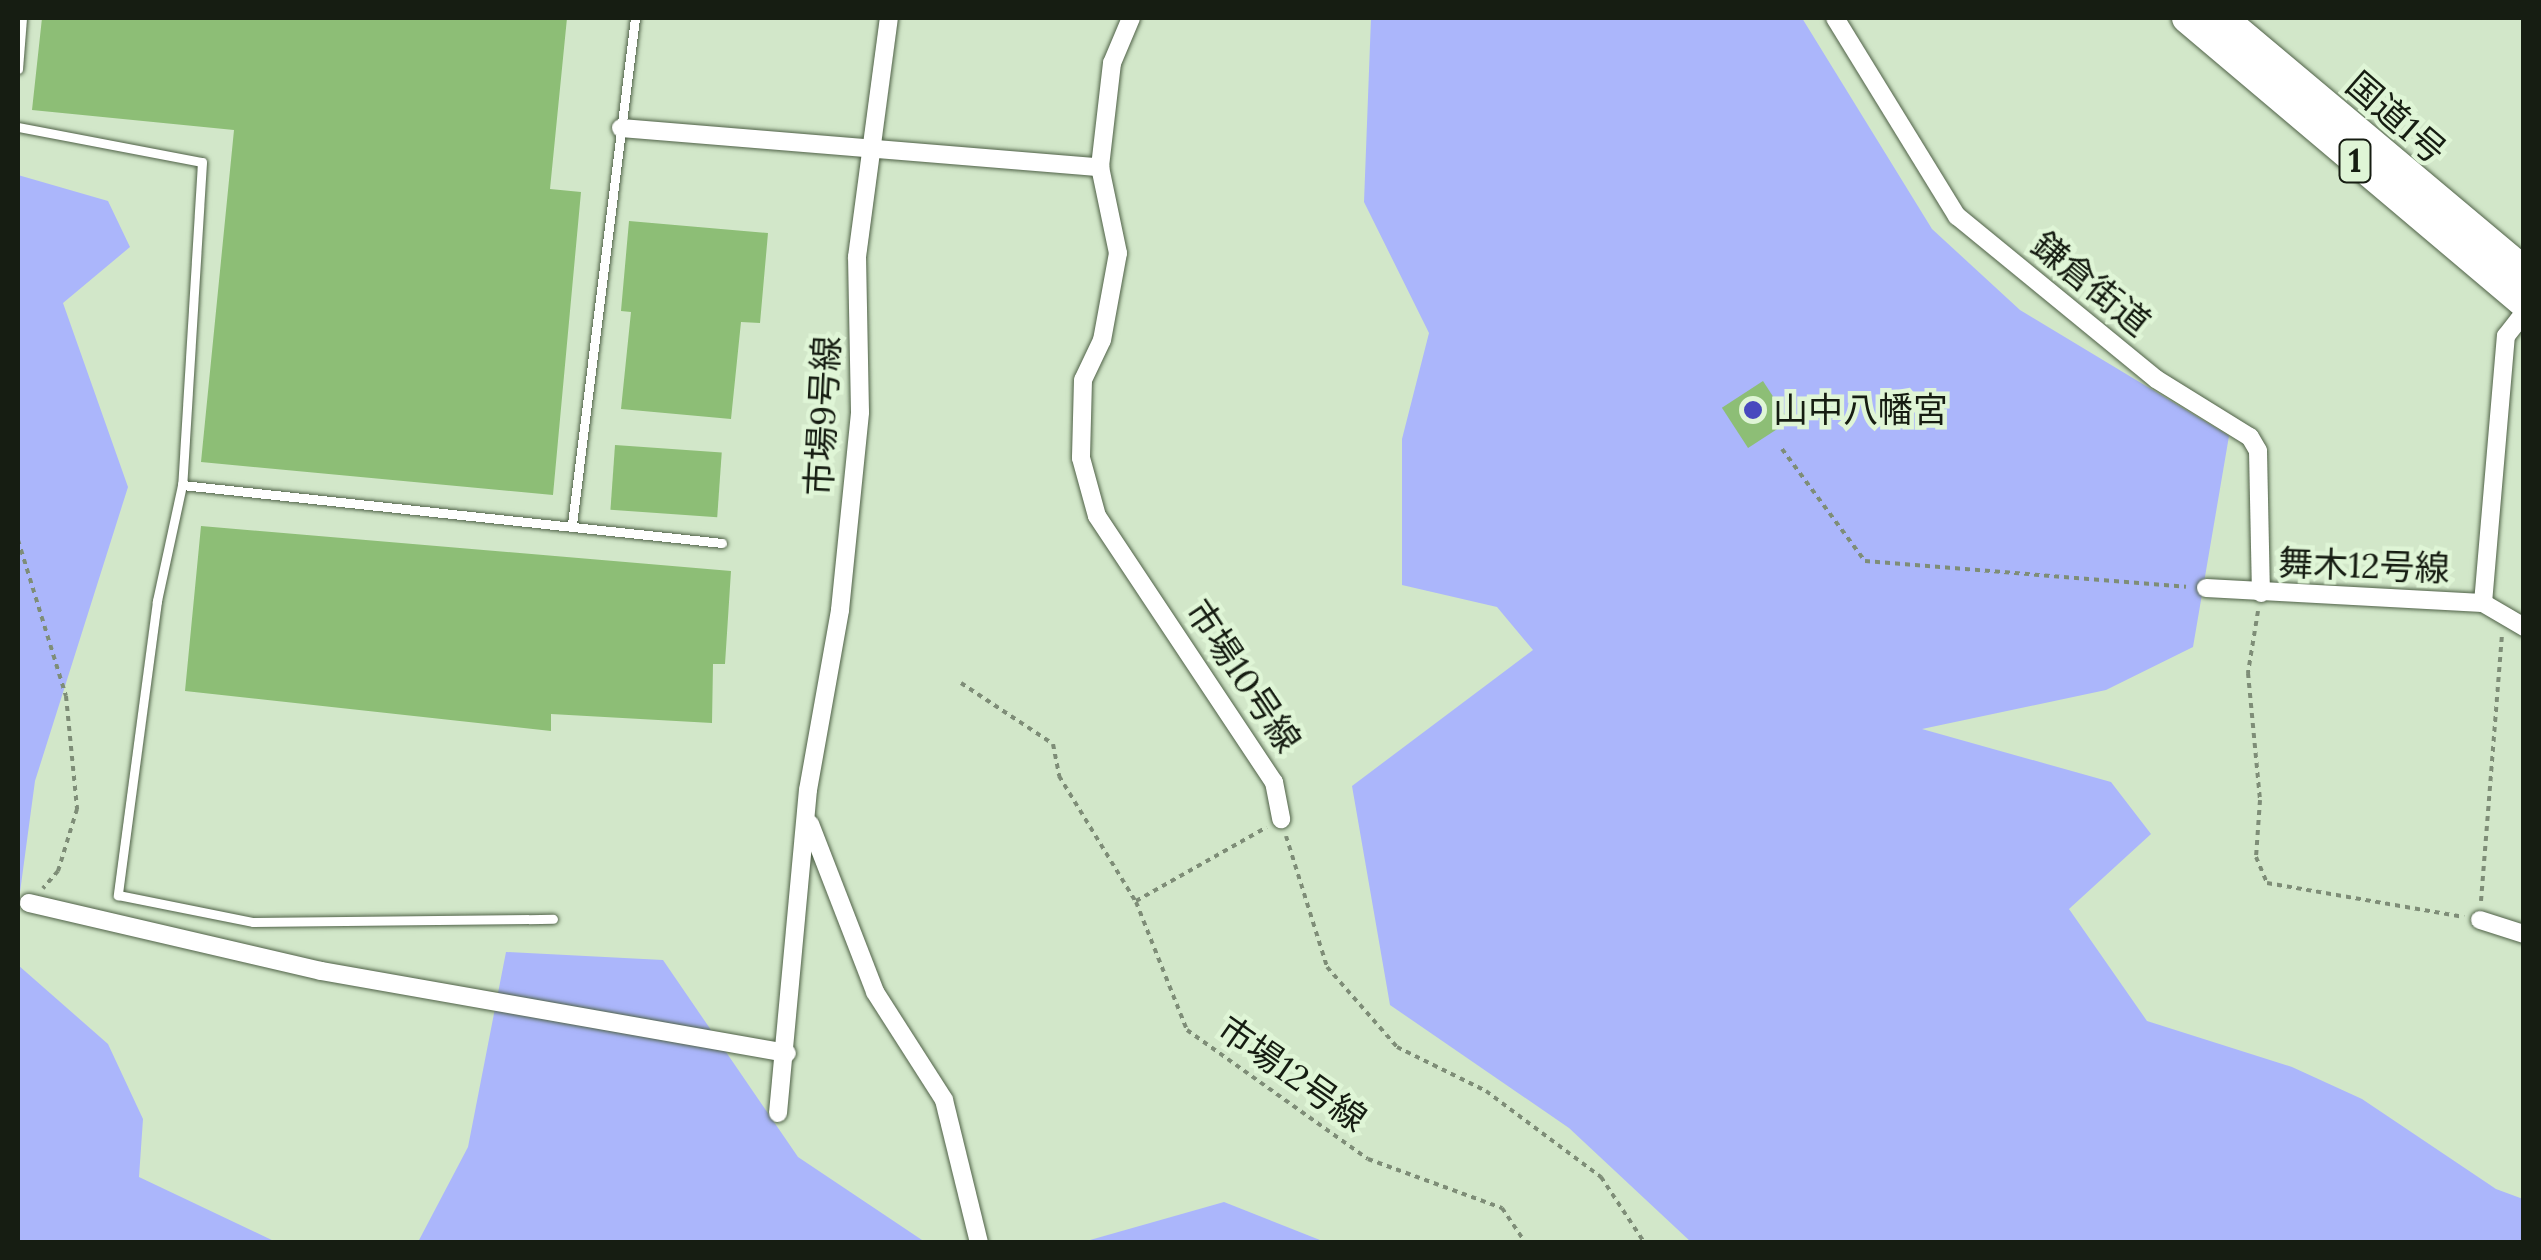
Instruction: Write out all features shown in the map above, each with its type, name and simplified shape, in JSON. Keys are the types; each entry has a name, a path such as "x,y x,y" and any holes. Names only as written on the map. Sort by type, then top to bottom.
{"highway":[{"name":"国道1号","path":"2187,18 2524,303"},
{"name":"国道1号","path":"2222,18 2524,271"}],"street":[{"name":"市場9号線","path":"778,1113 788,1053 807,818 840,610 860,412 857,257 889,18"},
{"name":"市場10号線","path":"1130,18 1112,63 1100,167 1118,252 1102,340 1083,380 1081,458 1098,516 1274,782 1281,818"},
{"name":"鎌倉街道","path":"1835,18 1958,216 2156,378 2250,437 2258,451 2261,594"},
{"path":"622,128 1100,167"},
{"name":"舞木12号線","path":"2261,594 2483,603 2506,336 2524,313"},
{"path":"2206,588 2261,594"},
{"path":"2483,603 2524,628"},
{"path":"807,818 875,992 944,1100 978,1242"},
{"path":"29,903 322,971 788,1053"},
{"path":"2480,920 2524,934"}],"lane":[{"path":"18,69 22,18"},
{"path":"572,524 635,18"},
{"path":"18,127 202,162 182,485 157,601 118,895 254,922 552,919"},
{"path":"182,485 722,543"}],"path":[{"path":"1782,450 1865,560 2206,588"},
{"path":"18,540 66,696 77,809 58,871 29,903"},
{"name":"舞木12号線","path":"2261,594 2248,673 2260,800 2256,857 2267,883 2480,920"},
{"path":"2480,920 2503,617"},
{"name":"市場12号線","path":"961,683 1053,744 1059,776 1136,902 1187,1030 1368,1158 1502,1208 1525,1242"},
{"path":"1136,902 1281,818 1327,967 1397,1048 1486,1091 1601,1177 1625,1204 1644,1242"}],"shaded area":[{"path":"1371,18 1802,18 1932,229 2020,310 2229,436 2193,647 2106,690 1922,729 2111,782 2151,834 2069,909 2147,1021 2292,1067 2362,1099 2496,1189 2523,1199 2523,1242 1691,1242 1569,1128 1390,1005 1352,786 1533,650 1497,607 1402,585 1402,439 1429,333 1364,202"},
{"path":"18,175 108,201 130,247 63,303 128,487 35,781 18,907"},
{"path":"506,952 663,960 798,1157 925,1242 418,1242 468,1147"},
{"path":"18,965 108,1044 143,1119 139,1177 276,1242 18,1242"},
{"path":"1224,1202 1325,1242 1083,1242"}],"building":[{"path":"42,18 567,18 550,189 581,192 553,495 201,462 234,130 32,110"},
{"path":"629,221 768,233 760,323 741,322 731,419 621,409 631,312 621,311"},
{"path":"1763,381 1789,421 1748,448 1722,408"},
{"path":"615,445 722,452 717,517 610,510"},
{"path":"201,526 731,571 725,664 713,664 712,723 551,714 551,731 185,691"}],"place":[{"name":"山中八幡宮","path":"1753,410"}]}
